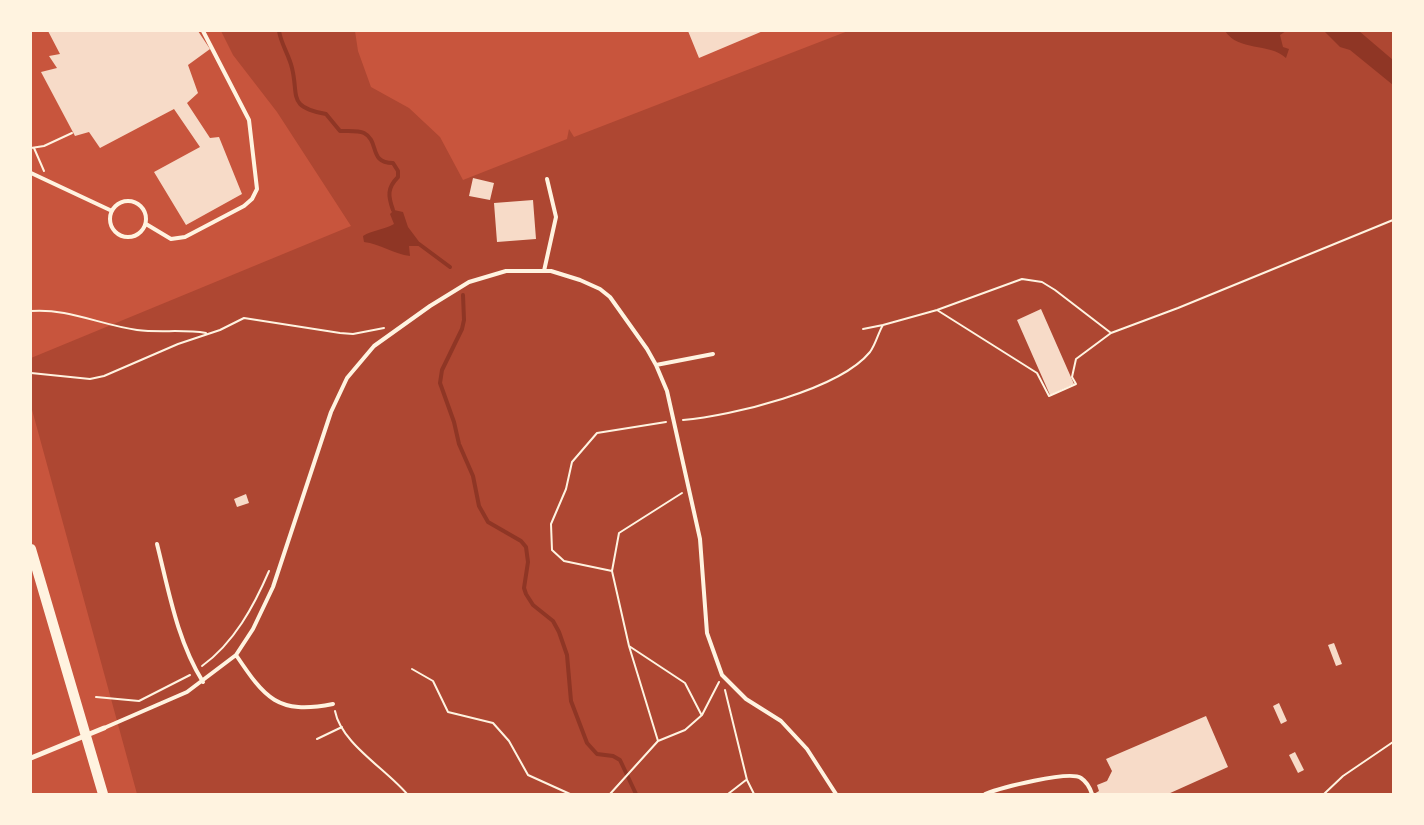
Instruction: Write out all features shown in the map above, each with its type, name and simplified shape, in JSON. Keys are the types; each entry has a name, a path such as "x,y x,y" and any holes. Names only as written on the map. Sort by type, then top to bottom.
{"main road":[{"path":"31,549 103,794"}],"street":[{"path":"31,758 104,728"}],"lane":[{"path":"146,224 171,239 185,237 244,206 252,199 256,189 249,120 203,31"},
{"path":"31,173 112,211"},
{"path":"544,270 556,217 548,180"},
{"path":"132,201 138,204 146,213 146,224 139,234 134,237 121,237 112,229 110,223 112,211 120,203 132,201"},
{"path":"104,728 168,702 203,682 236,655 264,609 331,412 347,378 361,359 408,321 469,282 506,271 544,270 580,280 605,293 616,305 656,365 675,421 690,488 700,540 707,633 722,675 746,699 787,728 807,749 836,794"},
{"path":"656,365 713,354"},
{"path":"157,544 175,619 196,671 203,682"},
{"path":"236,655 257,686 280,704 297,707 333,704"},
{"path":"985,794 993,790 1068,776 1080,777 1088,785 1092,794"},
{"path":"993,790 999,794"}],"path":[{"path":"49,183 33,148 72,133"},
{"path":"938,310 1037,373 1049,396 1076,384 1072,377 1076,359 1111,333 1178,308 1393,220"},
{"path":"863,329 938,310 1022,279 1042,282 1111,333"},
{"path":"31,311 59,311 71,316 139,330 186,330 208,334"},
{"path":"31,373 90,379 104,376 244,318 353,334 388,328 382,332"},
{"path":"612,571 564,560 552,550 551,524 566,489 572,462 597,433 759,406 802,392 849,369 863,359 875,344 883,324"},
{"path":"658,741 628,646 612,571 619,533 690,488"},
{"path":"96,697 139,700 166,688 196,671 215,656 235,632 249,612 272,564"},
{"path":"628,646 685,683 702,715"},
{"path":"412,669 433,681 448,712 488,721 503,733 528,775 570,794"},
{"path":"610,794 658,741 684,730 702,715 722,675"},
{"path":"722,675 746,780 754,794"},
{"path":"333,704 336,716 348,737 387,772 407,794"},
{"path":"317,739 342,727"},
{"path":"1324,794 1343,776 1393,742"},
{"path":"728,794 746,780"}],"shaded area":[{"path":"221,31 355,31 358,51 371,87 409,108 440,137 463,180 567,139 569,129 574,137 848,31 1393,31 1393,794 137,794 31,406 31,358 351,226 277,112 233,55"},
{"path":"1225,31 1286,31 1280,35 1283,47 1289,49 1286,58 1271,50 1238,42"},
{"path":"1324,31 1359,31 1393,60 1393,85 1350,50 1340,47"},
{"path":"394,210 403,212 408,227 420,243 419,246 409,246 410,256 364,242 363,236 394,224 390,214"}],"building":[{"path":"48,31 198,31 210,49 188,65 198,93 187,103 210,138 219,137 242,194 186,225 154,172 200,147 174,109 100,148 89,132 75,136 41,72 57,68 49,56 60,54"},
{"path":"688,31 763,31 699,58"},
{"path":"473,178 494,183 490,200 469,196"},
{"path":"533,200 536,239 497,242 494,203"},
{"path":"1041,309 1074,384 1050,395 1017,320"},
{"path":"246,494 249,503 237,507 234,499"},
{"path":"1334,643 1342,664 1336,666 1328,645"},
{"path":"1279,703 1287,721 1281,724 1273,706"},
{"path":"1206,716 1228,767 1168,794 1094,794 1099,791 1097,785 1107,781 1112,771 1106,759"},
{"path":"1295,752 1304,770 1298,773 1289,755"}],"waterway":[{"path":"279,31 291,63 297,99 300,104 305,108 326,114 340,131 364,133 372,141 377,156 385,162 393,163 398,171 398,177 390,189 390,200 393,210"},
{"path":"419,244 450,267"},
{"path":"463,295 464,320 462,329 442,370 440,383 454,422 459,444 473,476 479,506 488,522 521,541 526,547 528,562 524,588 533,605 553,621 559,632 567,655 571,701 587,743 597,754 613,756 620,760 636,794"}]}
